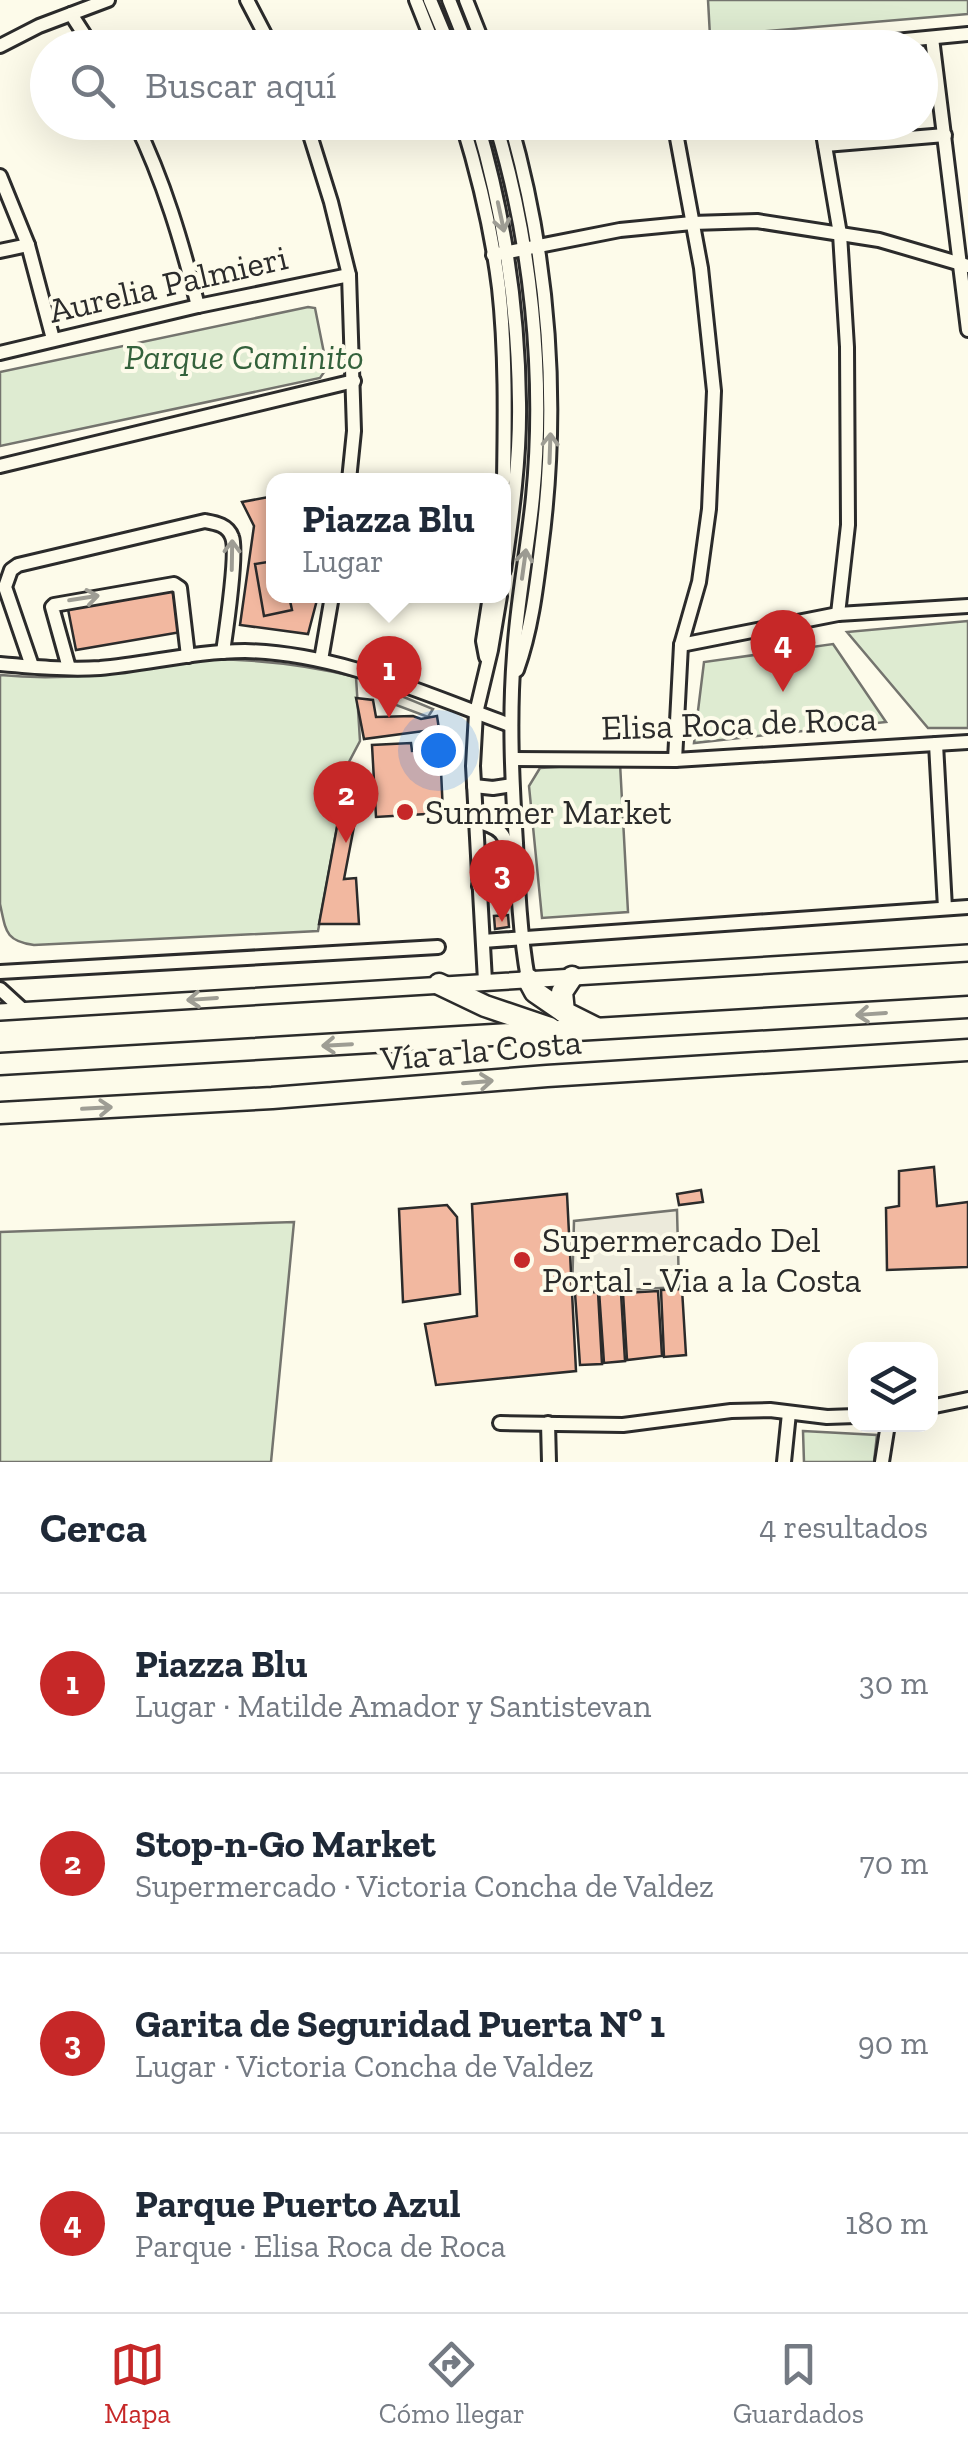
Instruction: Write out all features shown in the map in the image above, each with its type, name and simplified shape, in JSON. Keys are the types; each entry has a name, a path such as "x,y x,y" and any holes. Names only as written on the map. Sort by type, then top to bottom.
{"highway":[{"path":"563,1022 562,992 572,977"},
{"path":"528,979 534,992 563,1022"},
{"path":"439,984 485,1006 563,1022"},
{"name":"Vía a la Costa","path":"0,1064 563,1022 598,1029 968,1008"},
{"name":"Vía a la Costa","path":"0,1113 968,1050"}],"street":[{"path":"31,30 108,0"},
{"path":"247,0 263,30"},
{"path":"416,0 428,30"},
{"path":"430,0 442,30"},
{"path":"450,0 461,30"},
{"path":"466,0 478,30"},
{"path":"71,14 81,30"},
{"path":"0,46 30,31"},
{"path":"938,37 968,34"},
{"path":"938,86 965,265 968,330"},
{"path":"938,135 944,134"},
{"path":"144,140 178,228 198,306"},
{"path":"312,140 349,275 354,381 351,473"},
{"path":"467,140 513,289 520,404 511,518"},
{"path":"482,140 492,175 500,254 504,473"},
{"path":"501,140 532,248"},
{"path":"515,140 532,248 536,445 510,725 521,938 528,979"},
{"path":"675,760 681,645 699,582 708,509 714,391 701,268 677,140"},
{"path":"824,140 840,234 847,347 848,525 838,614"},
{"path":"825,145 879,140"},
{"path":"0,176 28,245 53,340"},
{"path":"500,254 620,230 757,221 880,240 965,265"},
{"path":"0,252 28,245"},
{"name":"Aurelia Palmieri","path":"0,352 349,275"},
{"path":"0,466 354,381"},
{"path":"32,666 5,588 11,570 36,560 205,521 229,531 234,550 223,652"},
{"path":"69,668 54,604 174,584 180,588 188,656"},
{"path":"321,660 331,603"},
{"path":"488,665 483,641 489,603"},
{"path":"485,982 475,821 476,712 499,603"},
{"path":"681,645 838,614 968,606"},
{"path":"0,664 99,668 223,652 276,653 346,666 510,725"},
{"name":"Elisa Roca de Roca","path":"512,759 675,760 968,742"},
{"path":"936,744 945,908"},
{"path":"474,786 512,785"},
{"path":"475,821 504,835 510,870 518,883"},
{"path":"478,886 485,892 497,893 518,883"},
{"path":"483,941 968,907"},
{"path":"0,972 438,947"},
{"name":"Vía a la Costa","path":"0,1012 968,953"},
{"path":"0,989 22,1010"},
{"path":"938,1405 968,1399"},
{"path":"500,1423 623,1425 770,1410 828,1418 848,1417"},
{"path":"784,1462 789,1413"},
{"path":"548,1423 549,1462"},
{"path":"882,1462 887,1432"}],"green space":[{"path":"708,0 968,0 968,14 780,30 710,30"},
{"name":"Parque Caminito","path":"315,308 327,368 320,378 0,446 0,372"},
{"path":"968,621 968,728 928,728 847,632"},
{"path":"833,644 886,722 694,743 704,662"},
{"path":"202,659 279,663 356,677 360,741 349,762 318,931 34,945 17,941 6,928 0,904 0,675 77,676"},
{"path":"620,763 628,912 542,918 529,786 540,768"},
{"path":"294,1222 271,1462 0,1462 0,1232"},
{"path":"803,1431 877,1435 874,1462 804,1462"}],"shaded area":[{"path":"382,688 433,709 428,717 380,699"},
{"path":"677,1210 679,1287 572,1293 574,1221"}],"building":[{"path":"266,498 266,603 316,603 308,634 240,625 254,526 242,502"},
{"path":"266,562 266,603 290,603 292,610 264,616 255,564"},
{"path":"172,589 181,632 76,650 67,604"},
{"path":"356,698 373,700 376,717 437,716 439,729 364,739"},
{"path":"411,743 412,751 440,749 443,813 376,817 372,745"},
{"path":"349,762 356,816 344,879 356,878 359,924 319,924"},
{"path":"508,915 509,927 495,929 494,916"},
{"path":"934,1167 937,1206 968,1202 968,1267 887,1270 886,1208 899,1206 899,1171"},
{"path":"701,1190 703,1202 679,1205 677,1194"},
{"name":"Supermercado Del Portal - Via a la Costa","path":"567,1194 576,1371 436,1385 425,1324 477,1316 472,1204"},
{"path":"447,1205 457,1217 460,1294 403,1302 399,1209"},
{"path":"682,1289 686,1355 664,1357 661,1290"},
{"path":"599,1291 621,1293 625,1361 604,1363"},
{"path":"658,1291 662,1356 627,1360 623,1293"},
{"path":"598,1292 602,1364 580,1365 575,1293"}],"place":[{"name":"Parque Puerto Azul","path":"783,692"},
{"name":"Piazza Blu","path":"389,718"},
{"name":"Summer Market","path":"405,812"},
{"name":"Stop-n-Go Market","path":"346,843"},
{"name":"Garita de Seguridad Puerta Nº 1","path":"502,922"},
{"name":"Supermercado Del Portal - Via a la Costa","path":"522,1260"}]}
